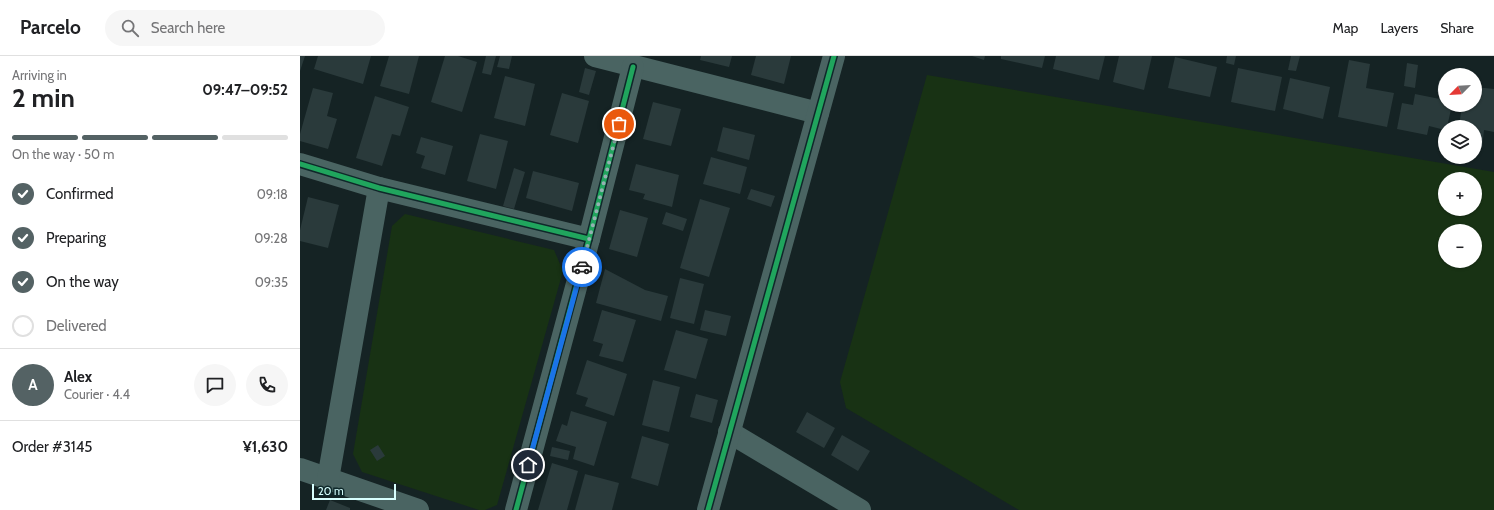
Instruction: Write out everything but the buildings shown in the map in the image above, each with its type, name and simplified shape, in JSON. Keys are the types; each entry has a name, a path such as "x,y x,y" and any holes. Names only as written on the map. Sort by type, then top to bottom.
{"street":[{"path":"595,56 633,67 818,113"},
{"path":"708,510 834,56"},
{"path":"516,510 590,239 633,67"},
{"path":"300,164 378,188 590,239"},
{"path":"328,479 378,188"},
{"path":"729,432 860,510"},
{"path":"300,469 418,510"}],"green space":[{"path":"927,75 1438,162 1438,164 1447,164 1494,172 1494,510 1019,510 846,408 840,382"},
{"path":"405,214 554,250 563,271 497,505 485,510 479,510 362,472 353,454 392,226"}],"cycle path":[{"path":"708,510 834,56"},
{"path":"516,510 589,239 633,67"},
{"path":"300,164 379,188 589,239"}],"way so far":[{"path":"582,267 619,124"}],"route":[{"path":"528,465 582,267"}]}
